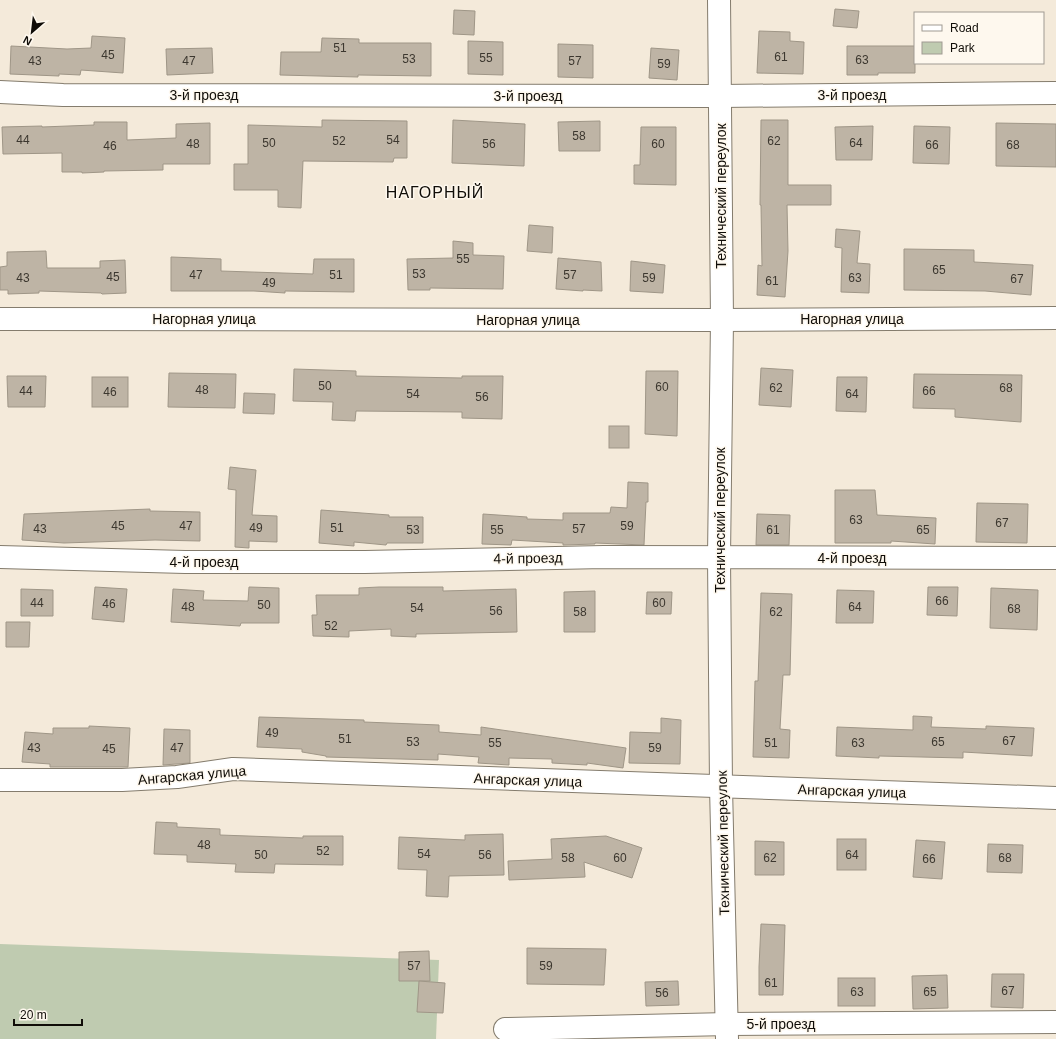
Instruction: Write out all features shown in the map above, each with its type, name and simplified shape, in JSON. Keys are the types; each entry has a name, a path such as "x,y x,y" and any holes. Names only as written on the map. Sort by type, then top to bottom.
{"street":[{"name":"Технический переулок","path":"719,0 722,320 719,557 721,787 727,1032"},
{"name":"3-й проезд","path":"0,92 63,95 721,96 1056,93"},
{"name":"Нагорная улица","path":"0,319 722,320 1056,318"},
{"name":"4-й проезд","path":"0,557 185,562 373,562 604,557 1056,558"},
{"name":"Ангарская улица","path":"0,780 122,780 177,778 233,769 1056,798"},
{"name":"5-й проезд","path":"505,1029 727,1032 1056,1022"}],"green space":[{"path":"0,944 439,960 436,1039 0,1039"}],"building":[{"path":"835,9 859,11 857,28 833,26"},
{"path":"454,10 475,11 474,35 453,34"},
{"path":"759,31 790,32 790,41 804,42 803,74 757,73"},
{"path":"92,36 125,38 123,73 81,70 80,75 59,74 59,76 10,74 11,46 67,49 91,48"},
{"path":"322,38 359,39 359,43 431,43 431,76 358,75 358,77 280,75 281,52 321,52"},
{"path":"468,41 503,42 503,75 468,74"},
{"path":"558,44 593,45 593,78 558,77"},
{"path":"847,46 914,46 915,73 847,75"},
{"path":"212,48 213,73 167,75 166,49"},
{"path":"651,48 679,50 677,80 649,78"},
{"path":"322,120 407,121 407,158 394,158 393,162 303,161 301,208 278,207 278,190 234,190 234,164 248,164 248,125 322,127"},
{"path":"453,120 525,124 524,166 452,163"},
{"path":"761,120 788,120 788,185 831,185 831,205 787,205 788,251 785,297 757,295 758,265 762,266 760,205"},
{"path":"600,121 600,151 559,151 558,122"},
{"path":"94,122 127,122 127,140 176,138 176,124 210,123 210,164 163,164 163,170 82,173 62,172 62,153 3,154 2,127 94,125"},
{"path":"996,123 1056,124 1056,167 996,166"},
{"path":"873,126 872,160 836,160 835,127"},
{"path":"914,126 950,127 949,164 913,163"},
{"path":"641,127 676,127 676,185 634,184 634,165 640,165"},
{"path":"529,225 553,227 552,253 527,251"},
{"path":"836,229 860,231 857,263 870,264 869,293 841,292 842,248 835,247"},
{"path":"453,241 473,243 473,255 504,256 503,289 430,288 430,290 408,290 407,259 453,258"},
{"path":"904,249 974,250 974,262 1033,265 1031,295 985,291 904,290"},
{"path":"46,251 47,268 100,268 100,261 125,260 126,293 102,294 39,291 39,293 8,294 8,290 0,290 0,267 7,266 7,252"},
{"path":"171,257 221,259 221,271 313,274 314,259 354,259 354,292 285,291 285,293 254,291 171,291"},
{"path":"558,258 601,262 602,291 556,289"},
{"path":"631,261 665,265 663,293 630,291"},
{"path":"761,368 793,370 791,407 759,405"},
{"path":"294,369 356,371 356,376 462,378 462,376 503,376 502,419 462,418 462,412 356,411 355,421 332,420 333,402 293,401"},
{"path":"646,371 678,371 677,436 645,434"},
{"path":"169,373 236,374 235,408 168,407"},
{"path":"914,374 1022,375 1021,422 955,417 955,409 913,408"},
{"path":"7,376 46,376 45,407 8,407"},
{"path":"92,377 128,377 128,407 92,407"},
{"path":"837,377 867,377 866,412 836,411"},
{"path":"244,393 275,394 274,414 243,413"},
{"path":"609,426 629,426 629,448 609,448"},
{"path":"230,467 256,470 252,515 277,516 277,542 249,541 249,548 235,547 236,490 228,489"},
{"path":"628,482 648,483 648,502 646,502 644,545 595,543 563,545 563,543 512,540 511,545 482,544 483,514 527,517 527,519 563,520 563,513 610,513 611,507 627,508"},
{"path":"835,490 875,490 877,515 936,518 935,544 891,541 891,543 835,543"},
{"path":"977,503 1028,504 1027,543 976,542"},
{"path":"150,509 150,511 200,512 200,541 155,540 64,543 22,540 24,514"},
{"path":"321,510 389,515 389,517 423,517 423,543 387,543 386,545 354,542 354,546 319,543"},
{"path":"757,514 790,515 789,545 756,545"},
{"path":"95,587 127,589 124,622 92,619"},
{"path":"249,587 279,588 279,623 241,623 240,626 171,622 173,589 204,591 203,600 248,601"},
{"path":"443,587 443,591 516,589 517,632 416,634 416,637 391,636 391,629 349,631 349,637 313,636 312,615 317,615 316,595 359,595 359,588"},
{"path":"928,587 958,587 957,616 927,615"},
{"path":"991,588 1038,590 1037,630 990,628"},
{"path":"21,589 53,590 53,616 21,616"},
{"path":"837,590 874,591 873,623 836,623"},
{"path":"595,591 595,632 564,632 564,592"},
{"path":"647,592 672,592 671,614 646,614"},
{"path":"761,593 792,594 790,675 783,675 780,729 790,730 789,758 753,757 755,681 758,681"},
{"path":"6,622 30,622 29,647 6,647"},
{"path":"913,716 932,717 931,727 986,729 986,726 1034,728 1032,756 963,752 963,758 879,756 879,758 836,756 837,727 913,730"},
{"path":"259,717 364,720 364,722 439,725 439,732 481,735 481,727 626,748 623,768 587,763 587,765 552,763 552,759 509,758 509,765 478,763 479,757 438,754 438,760 326,757 302,752 302,749 257,747"},
{"path":"661,718 681,720 680,764 629,763 630,732 661,733"},
{"path":"89,726 130,728 128,767 50,767 50,764 22,762 25,732 53,734 53,728 89,728"},
{"path":"164,729 190,730 190,763 163,765"},
{"path":"156,822 177,823 177,827 220,829 220,835 303,838 303,836 343,836 343,865 275,864 274,873 235,872 236,864 187,862 187,855 154,854"},
{"path":"503,834 504,875 449,876 448,897 426,896 427,870 398,869 399,837 465,840 465,835"},
{"path":"606,836 642,848 632,878 584,862 585,877 509,880 508,861 552,859 551,839"},
{"path":"837,839 866,839 866,870 837,870"},
{"path":"916,840 945,842 942,879 913,877"},
{"path":"755,841 784,842 784,875 755,875"},
{"path":"988,844 1023,845 1022,873 987,872"},
{"path":"761,924 785,925 783,995 759,995"},
{"path":"527,948 606,949 604,985 527,984"},
{"path":"429,951 430,981 399,981 399,952"},
{"path":"992,974 1024,974 1023,1008 991,1007"},
{"path":"947,975 948,1008 913,1009 912,976"},
{"path":"838,978 875,978 875,1006 838,1006"},
{"path":"419,981 445,983 443,1013 417,1012"},
{"path":"678,981 679,1005 646,1006 645,982"}],"district":[{"name":"НАГОРНЫЙ","path":"435,192"}]}
